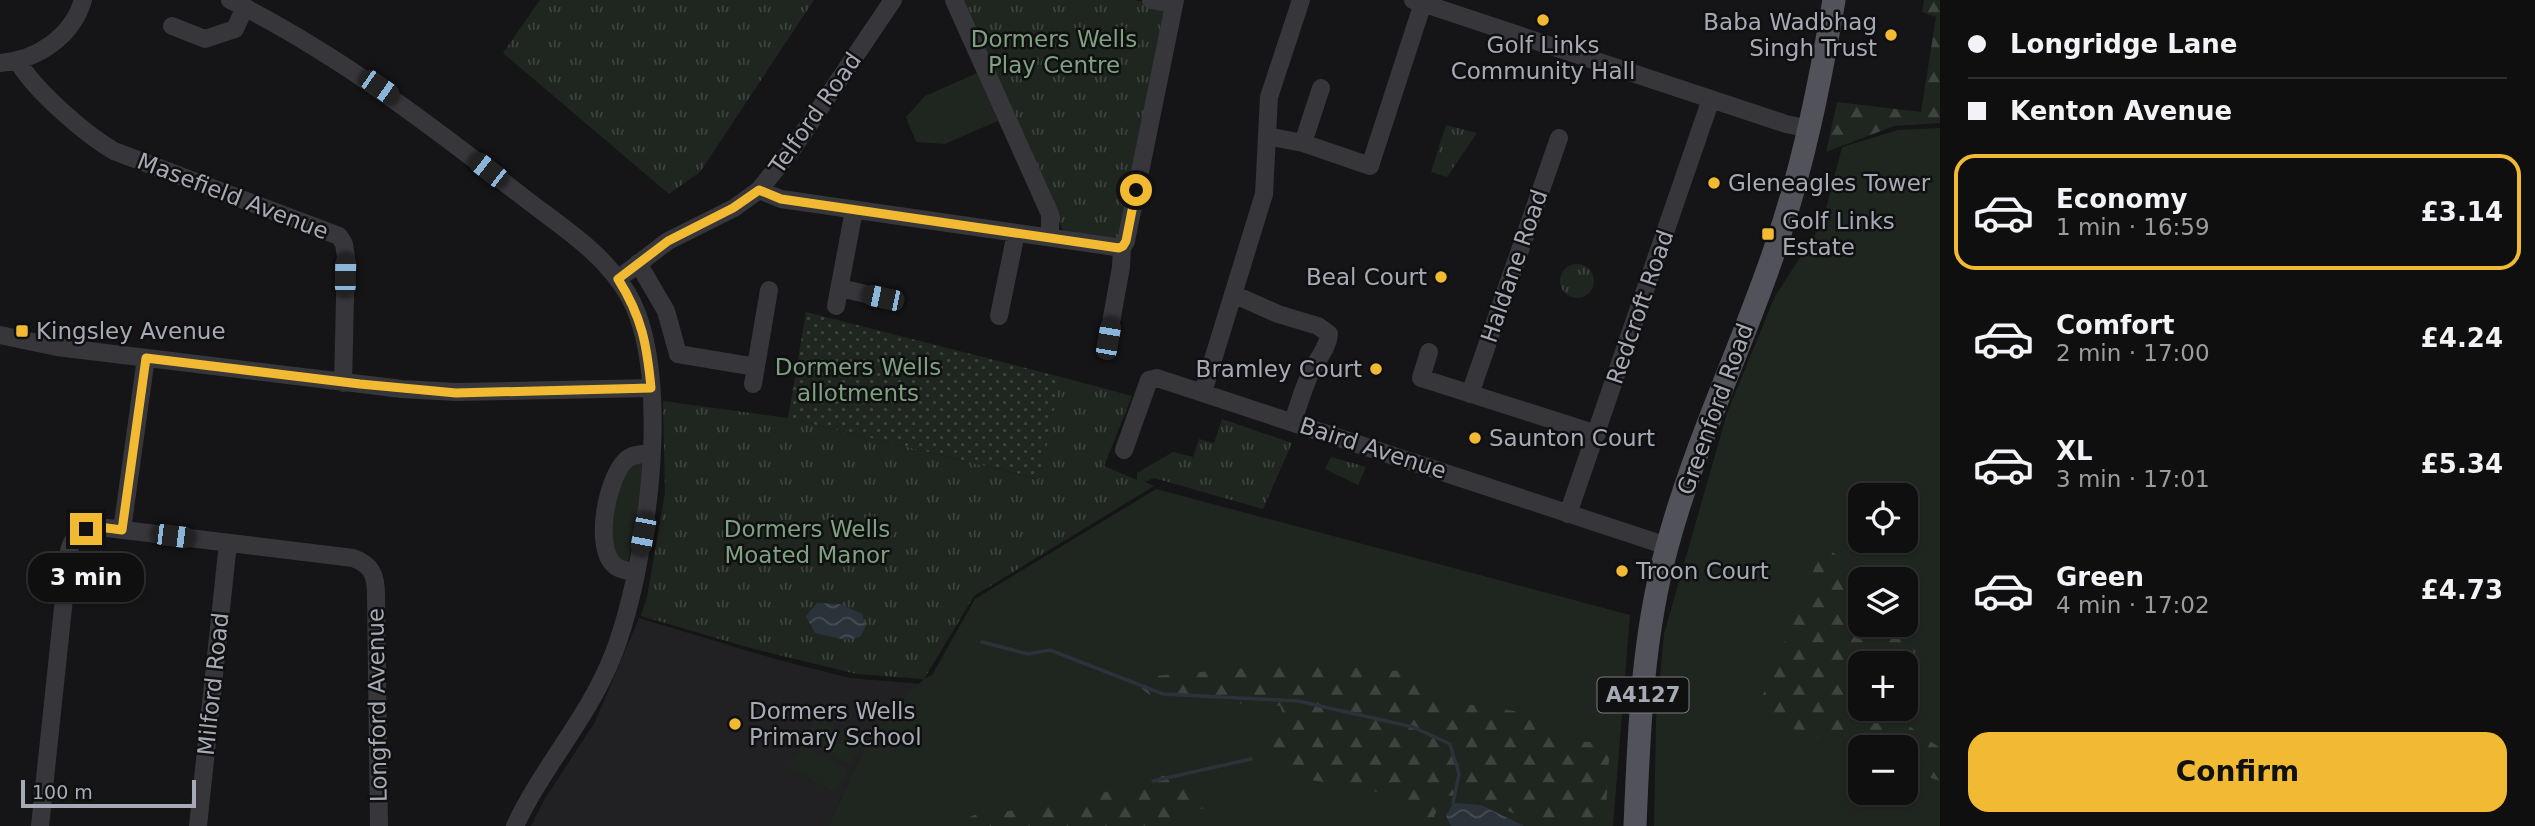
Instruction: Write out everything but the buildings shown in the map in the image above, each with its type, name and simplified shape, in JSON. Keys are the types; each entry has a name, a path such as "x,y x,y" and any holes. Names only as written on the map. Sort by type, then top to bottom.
{"main road":[{"name":"Greenford Road","path":"1635,826 1638,750 1649,630 1667,546 1699,447 1777,243 1810,129 1834,0"}],"street":[{"path":"9,61 41,51 61,37 75,19 83,0"},
{"name":"Telford Road","path":"618,279 668,241 733,208 759,190 793,148 892,0"},
{"path":"954,0 1046,204 1051,220 1050,237"},
{"path":"1108,339 1122,248 1126,241 1174,2 1150,0"},
{"path":"1203,392 1264,194 1269,97 1301,0"},
{"path":"1266,136 1303,143 1370,166 1418,2 1451,6 1711,99 1792,126 1810,129"},
{"path":"172,26 205,39 235,29 238,4 308,41 400,102 586,245 618,279 638,315 648,353 651,453 648,496 636,573 621,632 607,670 588,706 531,794 515,826"},
{"name":"Masefield Avenue","path":"9,61 95,139 114,151 339,236 344,244 346,257 343,383"},
{"path":"1303,143 1321,88"},
{"name":"Redcroft Road","path":"1568,514 1711,99"},
{"name":"Haldane Road","path":"1470,394 1559,138"},
{"path":"759,190 781,199 1122,248"},
{"path":"854,210 838,297 883,298"},
{"path":"999,316 1016,233"},
{"path":"638,263 666,311 678,354"},
{"path":"648,353 678,354 755,375 769,290"},
{"path":"1233,294 1278,314 1318,326 1329,334 1326,347 1304,388 1293,422"},
{"path":"0,335 38,344 146,358 343,383 456,393 651,388"},
{"path":"1429,352 1421,379 1597,434"},
{"path":"122,530 146,358"},
{"name":"Baird Avenue","path":"1124,450 1149,380 1157,378 1667,546"},
{"path":"636,573 616,567 611,561 605,541 605,511 610,492 624,462 630,457 651,453"},
{"path":"40,826 69,551 74,539 86,529 99,527 228,543"},
{"name":"Longford Avenue","path":"228,543 353,558 369,566 376,583 379,826"},
{"name":"Milford Road","path":"198,826 228,543"}],"shaded area":[{"name":"Dormers Wells Primary School","path":"639,618 775,659 850,678 921,684 875,726 828,826 531,826 544,800 595,722"}],"green space":[{"path":"540,0 814,0 700,172 669,194 503,53"},
{"name":"Dormers Wells Play Centre","path":"960,0 1135,0 1165,7 1117,241 1064,233"},
{"path":"1924,0 1940,0 1940,123 1894,126 1826,152 1837,102 1921,112 1936,17 1922,12"},
{"path":"977,73 998,121 945,144 916,142 906,117 925,96"},
{"path":"1446,125 1477,133 1447,177 1431,172"},
{"path":"1940,128 1940,826 1654,826 1656,719 1664,634 1727,413 1775,296 1822,224 1842,147 1898,130"},
{"path":"1577,264 1589,269 1594,281 1589,293 1577,298 1565,293 1560,281 1565,269"},
{"name":"Dormers Wells allotments","path":"806,312 1061,377 1040,479 788,418"},
{"name":"Dormers Wells Moated Manor","path":"1061,377 1132,396 1104,466 1137,480 1137,473 1173,452 1193,457 1199,439 1214,443 1222,419 1292,443 1263,509 1154,478 1145,482 1154,486 974,596 924,679 857,674 754,649 641,616 647,597 665,493 663,401 788,418 1039,479"},
{"path":"1331,457 1366,467 1358,485 1325,469"},
{"path":"633,463 644,463 639,509 628,562 620,562 610,542 611,516 625,468"},
{"path":"1156,489 1630,615 1613,826 828,826 875,726 924,679 932,675 975,599"},
{"path":"1824,544 1849,567 1848,637 1918,637 1918,631 1921,634 1916,651 1848,651 1848,721 1902,721 1940,748 1940,781 1918,773 1918,735 1848,735 1848,749 1755,715"},
{"path":"1283,658 1310,664 1399,671 1466,704 1514,711 1581,742 1610,742 1605,826 1529,818 1478,799 1446,796 1434,816 1440,826 1418,826 1409,801 1359,787 1289,777 1267,755 1273,731 1285,720 1280,706 1154,698 1138,686 1153,676 1260,667"},
{"path":"817,717 863,742 850,765 805,740"},
{"path":"802,745 848,769 835,792 790,768"},
{"path":"1159,775 1182,780 1204,808 1156,826 953,826 974,815 1068,804"}],"water":[{"path":"817,603 840,604 862,614 866,626 860,637 846,640 815,633 806,616"},
{"path":"1453,803 1481,805 1524,826 1451,826 1446,816"}],"waterway":[{"path":"982,642 1028,654 1050,650 1163,694 1298,701 1413,727 1450,744 1459,774 1453,803"},
{"path":"1153,781 1251,759"}],"place":[{"name":"Golf Links Community Hall","path":"1543,20"},
{"name":"Baba Wadbhag Singh Trust","path":"1891,35"},
{"name":"Gleneagles Tower","path":"1714,183"},
{"name":"Golf Links Estate","path":"1768,234"},
{"name":"Beal Court","path":"1441,277"},
{"name":"Kingsley Avenue","path":"22,331"},
{"name":"Bramley Court","path":"1376,369"},
{"name":"Saunton Court","path":"1475,438"},
{"name":"Troon Court","path":"1622,571"},
{"name":"Dormers Wells Primary School","path":"735,724"}],"route":[{"path":"86,529 99,527 122,530 146,358 456,393 651,388 644,334 630,298 618,279 652,251 747,201 759,190 781,199 1122,248 1126,241 1136,190"}]}
